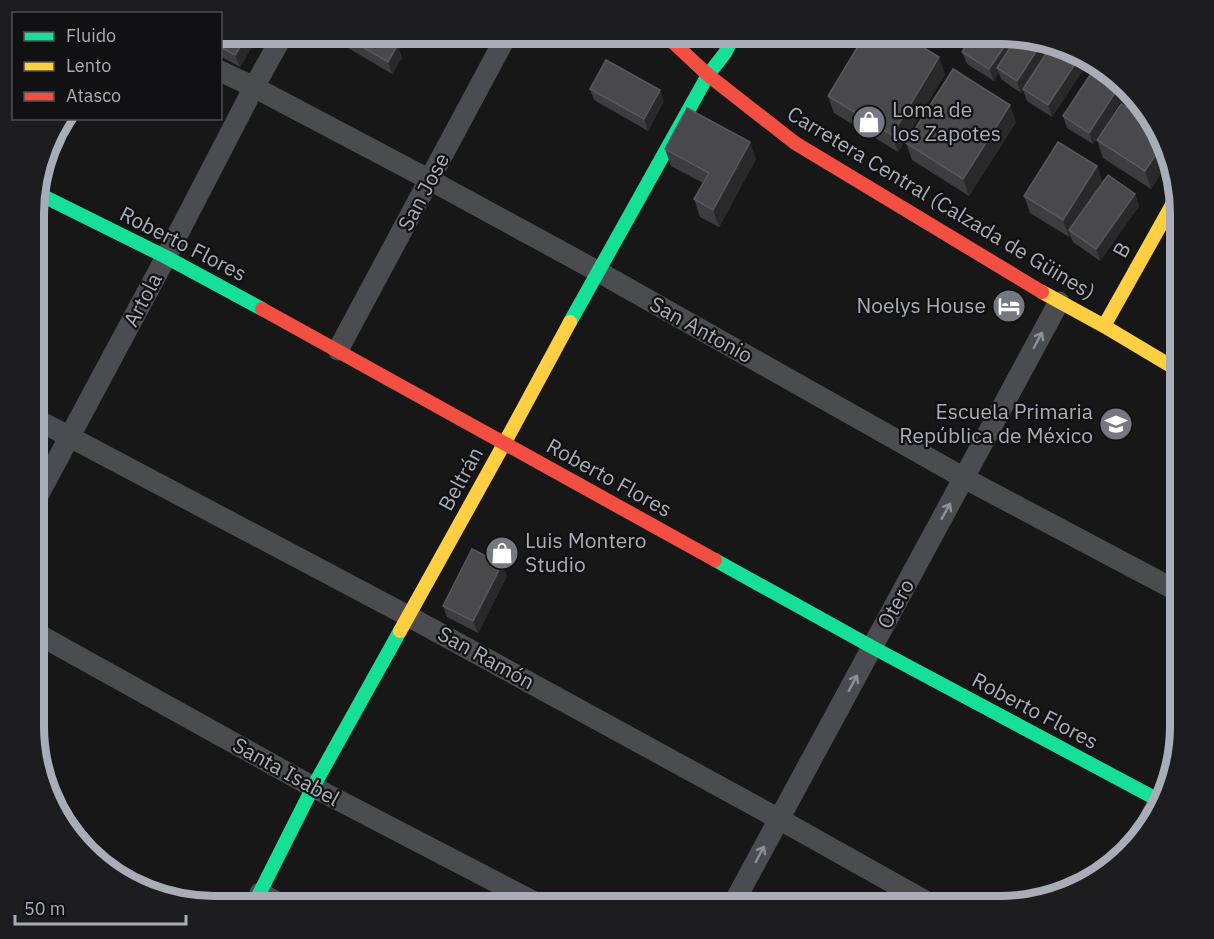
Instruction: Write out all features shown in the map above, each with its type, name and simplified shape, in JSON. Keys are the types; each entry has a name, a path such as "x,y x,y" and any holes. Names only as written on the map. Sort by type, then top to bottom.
{"street":[{"name":"Artola","path":"44,485 278,44"},
{"name":"San Jose","path":"338,350 502,44"},
{"name":"Carretera Central (Calzada de Güines)","path":"675,44 708,75 795,143 1059,302 1170,365"},
{"name":"Beltrán","path":"258,895 313,787 504,444 597,271 708,75 730,44"},
{"name":"San Antonio","path":"222,72 430,180 597,271 964,478 1170,587"},
{"name":"Roberto Flores","path":"45,197 166,257 338,350 872,647 1154,797"},
{"name":"B","path":"1104,326 1170,209"},
{"name":"Otero","path":"738,896 1059,302"},
{"name":"San Ramón","path":"44,424 408,616 916,896"},
{"name":"Santa Isabel","path":"44,638 313,787 522,895"}],"building":[{"path":"222,44 242,44 235,55 222,48"},
{"path":"358,44 394,44 397,46 388,62"},
{"path":"859,44 918,44 939,57 892,135 828,96"},
{"path":"967,44 1006,44 989,69 962,52"},
{"path":"1012,44 1038,48 1017,81 997,68"},
{"path":"1048,51 1077,62 1048,105 1023,89"},
{"path":"606,60 660,90 644,119 590,89"},
{"path":"953,69 1010,105 963,179 906,143"},
{"path":"1093,71 1116,90 1089,133 1063,116"},
{"path":"1121,104 1140,116 1158,151 1145,171 1097,140"},
{"path":"687,108 750,142 713,210 694,199 709,173 665,149"},
{"path":"1058,142 1097,166 1063,220 1024,196"},
{"path":"1108,175 1135,194 1096,249 1069,230"},
{"path":"472,549 502,564 473,621 443,606"}],"traffic: fast":[{"path":"570,322 708,75 730,44"},
{"path":"45,197 166,257 262,309"},
{"path":"715,560 1154,798"},
{"path":"259,895 313,787 400,631"}],"traffic: slow":[{"path":"1104,326 1170,209"},
{"path":"1042,292 1170,365"},
{"path":"400,631 570,322"}],"traffic: jam":[{"path":"675,44 708,75 795,143 1042,292"},
{"path":"262,309 715,560"}],"place":[{"name":"Loma de los Zapotes","path":"869,122"},
{"name":"Noelys House","path":"1009,306"},
{"name":"Escuela Primaria República de México","path":"1116,424"},
{"name":"Luis Montero Studio","path":"502,553"}]}
